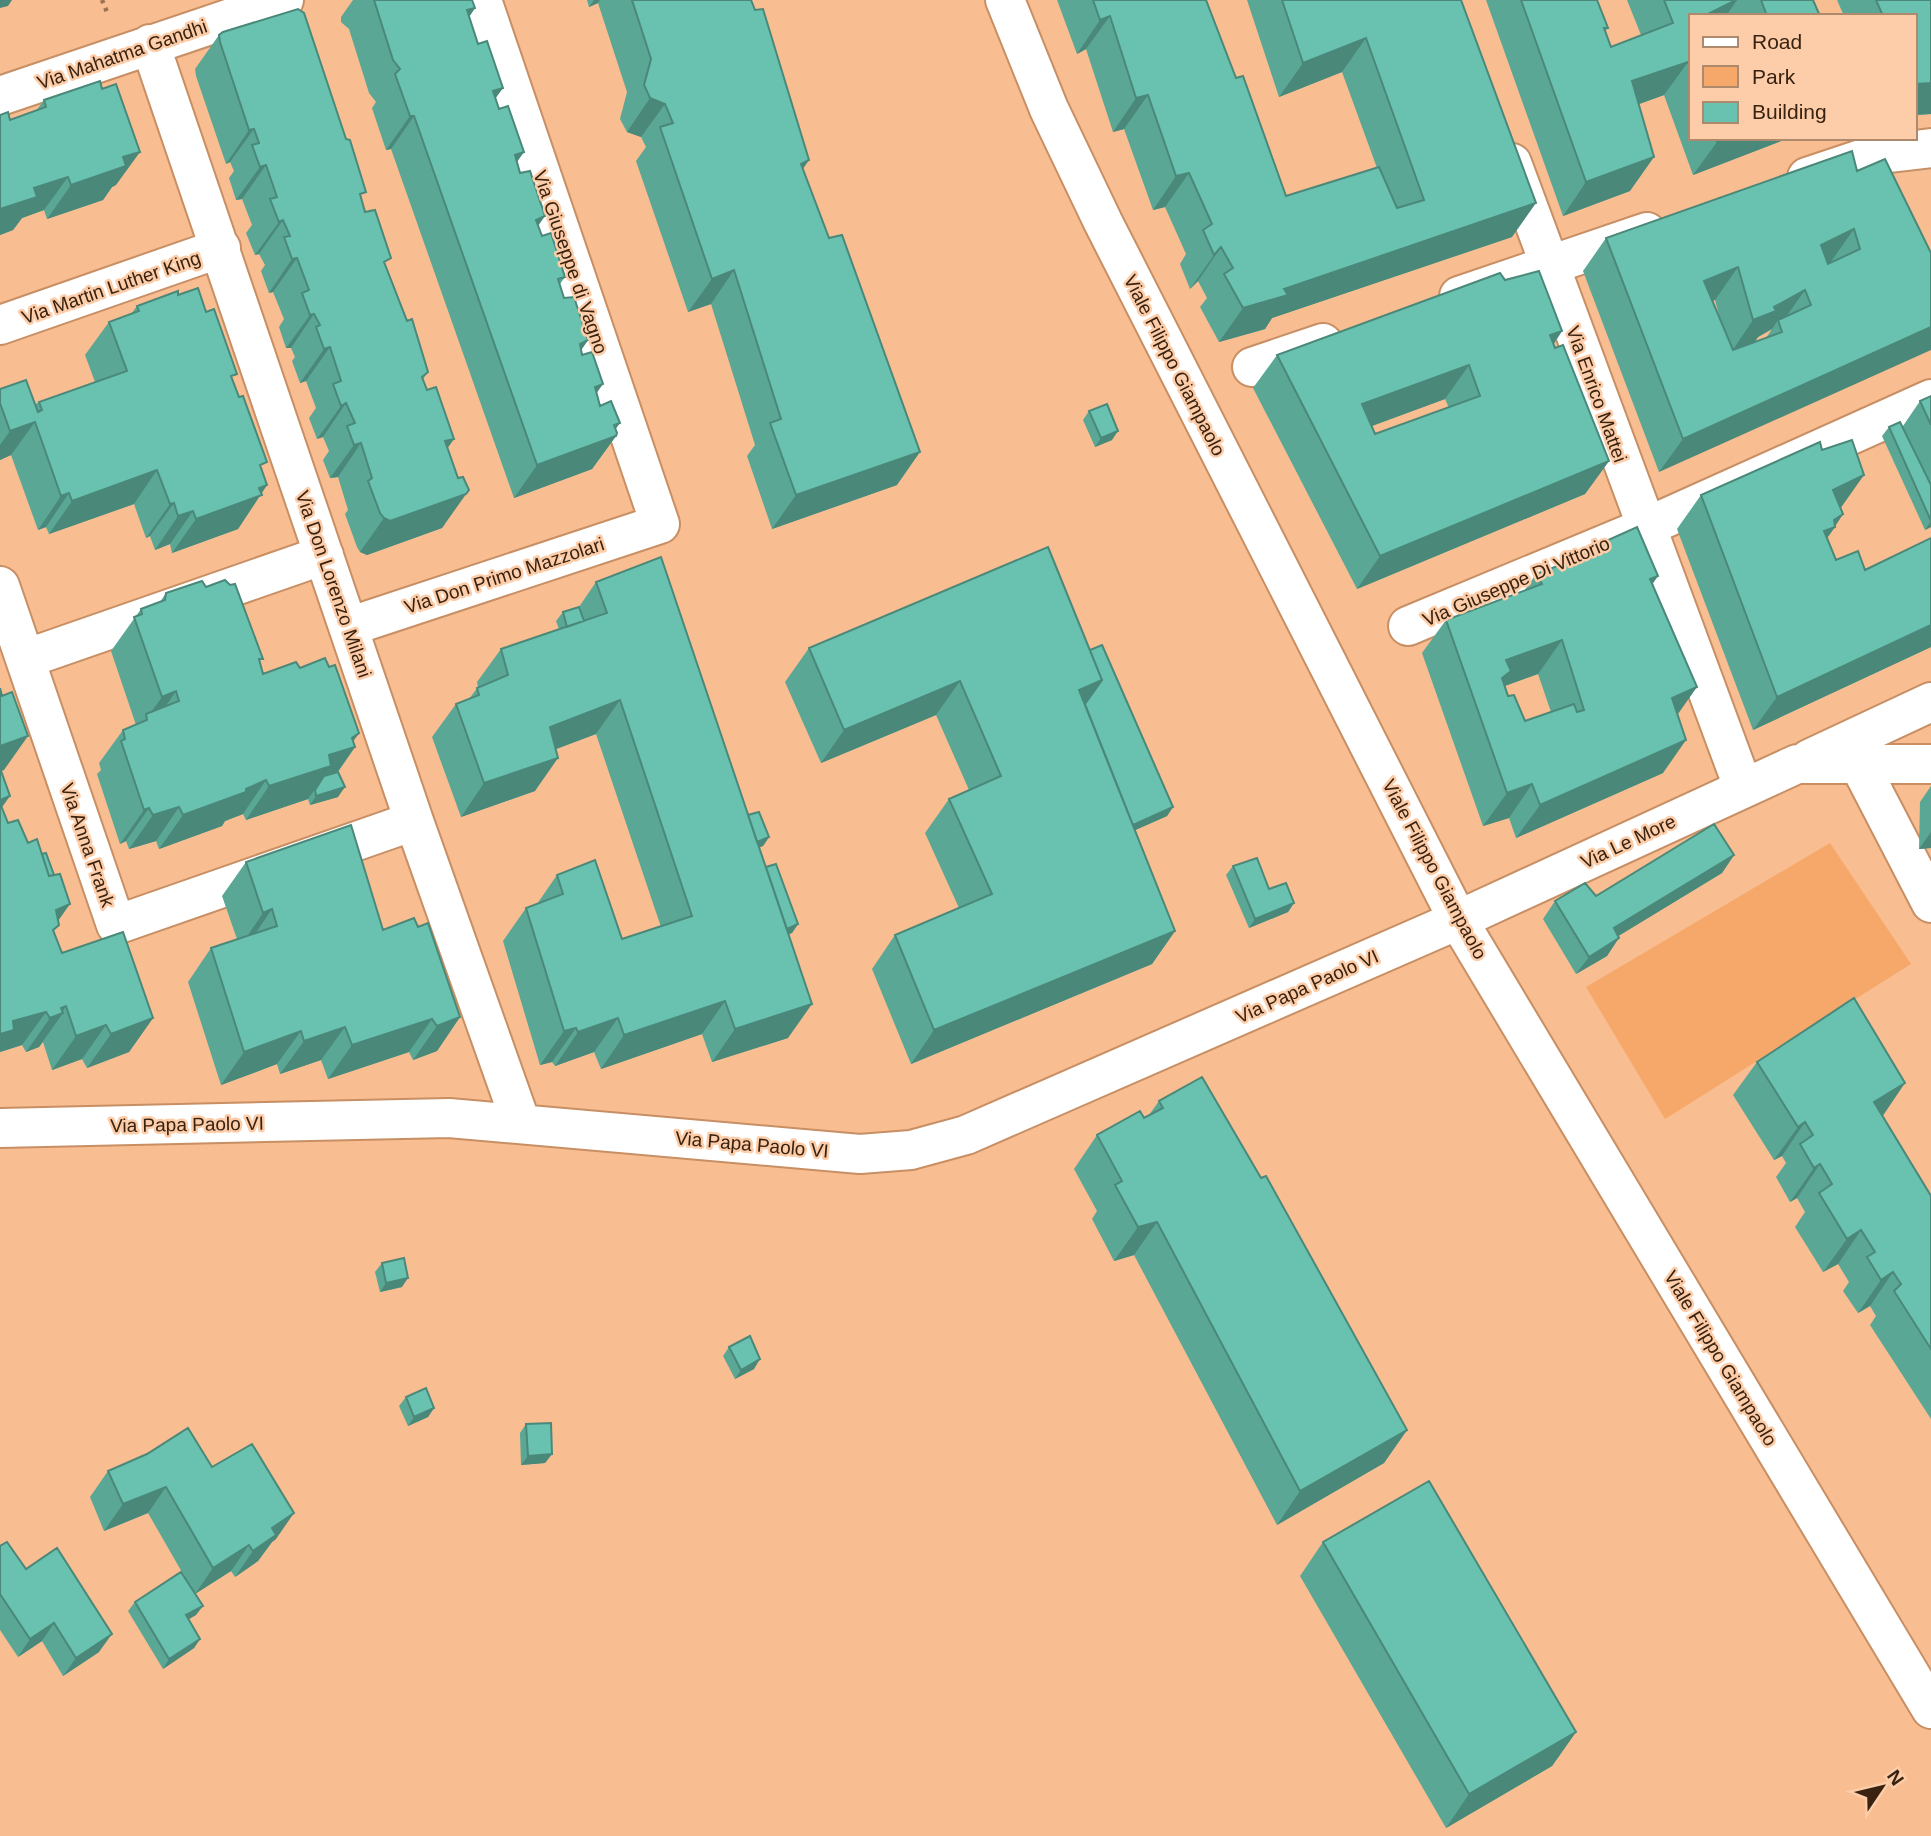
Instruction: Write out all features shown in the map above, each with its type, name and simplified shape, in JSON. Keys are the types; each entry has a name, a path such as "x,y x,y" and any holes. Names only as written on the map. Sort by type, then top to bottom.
{"street":[{"name":"Via Mahatma Gandhi","path":"0,96 284,0"},
{"name":"Via Giuseppe di Vagno","path":"482,0 660,524"},
{"name":"Viale Filippo Giampaolo","path":"1005,0 1049,109 1103,222 1458,919 1930,1707"},
{"name":"Via Don Lorenzo Milani","path":"150,44 414,821 521,1123"},
{"name":"Via Enrico Mattei","path":"1499,126 1743,787"},
{"path":"1870,146 1891,191"},
{"path":"1770,190 1870,146 1931,148"},
{"path":"1420,310 1679,221"},
{"name":"Via Martin Luther King","path":"0,325 221,248"},
{"path":"1252,368 1356,332"},
{"name":"Via Giuseppe Di Vittorio","path":"1408,626 1646,527 1931,399"},
{"name":"Via Don Primo Mazzolari","path":"348,627 660,524"},
{"path":"24,659 324,555"},
{"name":"Via Anna Frank","path":"0,586 116,925 414,821"},
{"name":"Via Le More","path":"1458,919 1931,702"},
{"name":"Via Le More","path":"1797,764 1931,764"},
{"path":"1859,764 1931,903"},
{"name":"Via Papa Paolo VI","path":"0,1128 449,1118 860,1154 911,1150 966,1135 1458,919"}],"green space":[{"path":"1830,843 1911,964 1665,1119 1586,987"}],"building":[{"path":"374,0 472,0 475,8 467,10 478,44 487,41 503,88 493,91 499,109 508,106 524,152 515,155 520,173 530,171 545,216 536,220 542,236 551,233 565,277 558,279 564,298 574,297 588,340 580,344 582,355 592,352 603,384 595,387 600,406 611,401 620,423 614,425 616,436 537,465 414,116 410,116 395,74 400,69 393,60"},
{"path":"632,0 751,0 755,10 763,9 809,160 801,164 829,238 842,235 920,452 796,495 770,423 781,419 734,270 712,279 660,127 673,123 665,104 650,98 644,85 651,59"},
{"path":"1093,0 1206,0 1236,78 1243,76 1286,196 1379,167 1397,208 1424,200 1366,38 1303,63 1282,0 1461,0 1536,203 1284,289 1288,295 1243,308 1224,274 1233,268 1221,247 1214,255 1203,230 1212,224 1189,173 1176,176 1148,95 1136,98 1110,16 1100,20"},
{"path":"1521,0 1597,0 1608,28 1604,28 1611,47 1673,23 1664,0 1736,0 1708,14 1689,14 1689,65 1688,62 1632,81 1654,157 1586,182"},
{"path":"1761,0 1813,0 1819,14 1766,14"},
{"path":"1876,0 1931,0 1931,83 1917,84 1917,14 1882,14"},
{"path":"298,9 304,13 346,139 350,140 366,192 360,194 365,212 375,210 391,258 384,262 407,321 412,319 428,372 422,377 427,390 436,387 454,439 445,441 458,478 463,477 469,490 466,494 390,521 380,513 368,481 372,478 361,443 354,445 347,426 355,423 346,403 341,406 333,384 341,381 330,347 324,349 316,327 320,325 314,314 310,315 302,293 309,290 297,258 292,259 284,237 290,236 283,220 279,222 270,199 277,197 266,165 260,167 252,145 259,143 254,129 249,130 220,42 219,35 223,32"},
{"path":"100,81 102,89 116,84 140,152 123,157 126,166 71,185 68,177 34,188 37,197 0,209 0,115 8,112 10,120 46,107 44,100"},
{"path":"1852,151 1857,171 1885,159 1931,253 1931,327 1683,439 1606,238","holes":["1854,229 1860,249 1828,264 1821,245","1738,267 1753,320 1776,311 1774,307 1805,290 1811,305 1778,320 1782,332 1733,350 1704,281"]},
{"path":"1539,271 1562,331 1550,335 1555,348 1563,345 1609,461 1380,556 1277,355 1500,273 1505,280","holes":["1469,365 1480,396 1375,434 1362,404"]},
{"path":"198,288 206,312 214,309 237,374 231,376 239,397 243,396 267,462 260,465 267,485 259,488 262,495 196,519 193,511 178,516 174,503 170,504 157,470 72,501 69,493 61,496 35,422 10,431 0,403 0,389 26,380 38,412 42,410 39,402 127,371 109,322 139,311 137,306 178,291 178,295"},
{"path":"1931,396 1931,425 1920,401"},
{"path":"1107,404 1118,431 1101,438 1089,411"},
{"path":"1900,422 1931,485 1931,521 1889,427"},
{"path":"1852,440 1864,475 1833,490 1843,514 1834,520 1835,527 1824,531 1836,560 1858,551 1865,570 1931,538 1931,625 1777,697 1701,495 1820,442 1822,450"},
{"path":"1637,527 1658,576 1650,579 1697,687 1672,698 1686,740 1540,805 1532,784 1507,793 1446,620 1542,584 1536,574 1587,555 1584,551","holes":["1562,640 1584,710 1577,712 1574,704 1525,721 1514,695 1508,696 1502,678 1511,671 1506,660"]},
{"path":"1048,547 1102,680 1079,690 1175,931 934,1030 895,935 992,894 949,799 1001,776 960,681 844,730 809,648"},
{"path":"661,557 812,1004 735,1029 725,1001 624,1035 618,1018 578,1032 576,1028 564,1031 526,908 563,894 557,875 595,860 622,939 692,916 620,700 550,727 558,758 484,783 456,704 479,695 477,688 508,675 501,649 607,613 596,582"},
{"path":"225,580 230,585 235,584 263,659 259,659 263,674 296,662 300,668 325,658 329,667 335,665 359,733 352,738 355,747 329,755 331,766 269,786 266,780 246,789 246,792 183,815 179,807 153,815 149,808 144,810 121,741 125,739 123,730 147,720 146,714 179,701 176,691 162,697 134,617 142,614 141,609 165,600 166,593 202,581 206,587"},
{"path":"579,607 584,621 567,627 563,612"},
{"path":"1102,645 1173,807 1133,825 1085,704 1102,680 1090,650"},
{"path":"0,688 2,696 12,692 28,736 0,746"},
{"path":"0,768 10,796 0,800"},
{"path":"338,772 345,787 316,796 315,790 324,776"},
{"path":"0,803 8,823 18,820 28,843 37,839 49,876 60,874 70,904 56,910 59,925 53,930 62,953 123,932 153,1018 111,1034 106,1025 76,1036 66,1006 61,1008 63,1013 50,1018 46,1012 13,1021 14,1030 0,1034"},
{"path":"759,812 769,837 757,842 748,815"},
{"path":"1714,824 1734,855 1614,928 1619,938 1589,957 1555,901 1585,883 1596,896"},
{"path":"351,825 383,930 414,918 418,927 428,923 460,1017 437,1026 432,1019 352,1045 345,1027 304,1041 301,1031 244,1052 211,948 277,926 272,909 263,913 246,862"},
{"path":"46,853 54,875 49,876 42,854"},
{"path":"1257,858 1269,889 1286,883 1294,903 1255,919 1233,866"},
{"path":"776,864 798,924 787,929 766,867"},
{"path":"1854,998 1905,1083 1874,1102 1931,1196 1931,1349 1894,1291 1901,1284 1893,1272 1881,1280 1867,1257 1875,1252 1861,1230 1847,1239 1819,1193 1832,1184 1820,1164 1814,1168 1800,1144 1813,1135 1805,1122 1798,1127 1757,1062"},
{"path":"1202,1077 1261,1178 1266,1176 1407,1430 1300,1491 1157,1222 1138,1227 1115,1185 1122,1181 1097,1135 1140,1111 1144,1118 1163,1108 1159,1101"},
{"path":"404,1258 408,1278 386,1283 382,1263"},
{"path":"750,1336 760,1359 741,1370 729,1347"},
{"path":"426,1388 434,1408 414,1417 406,1397"},
{"path":"551,1423 552,1454 528,1456 526,1424"},
{"path":"188,1428 212,1467 252,1444 294,1513 272,1528 276,1535 253,1551 249,1545 213,1568 166,1487 123,1504 108,1471 147,1454"},
{"path":"1429,1481 1576,1732 1469,1794 1323,1542"},
{"path":"7,1542 26,1569 57,1548 112,1634 76,1658 54,1623 30,1639 0,1594 0,1546"},
{"path":"181,1572 203,1606 186,1615 200,1639 169,1659 135,1602"}]}
